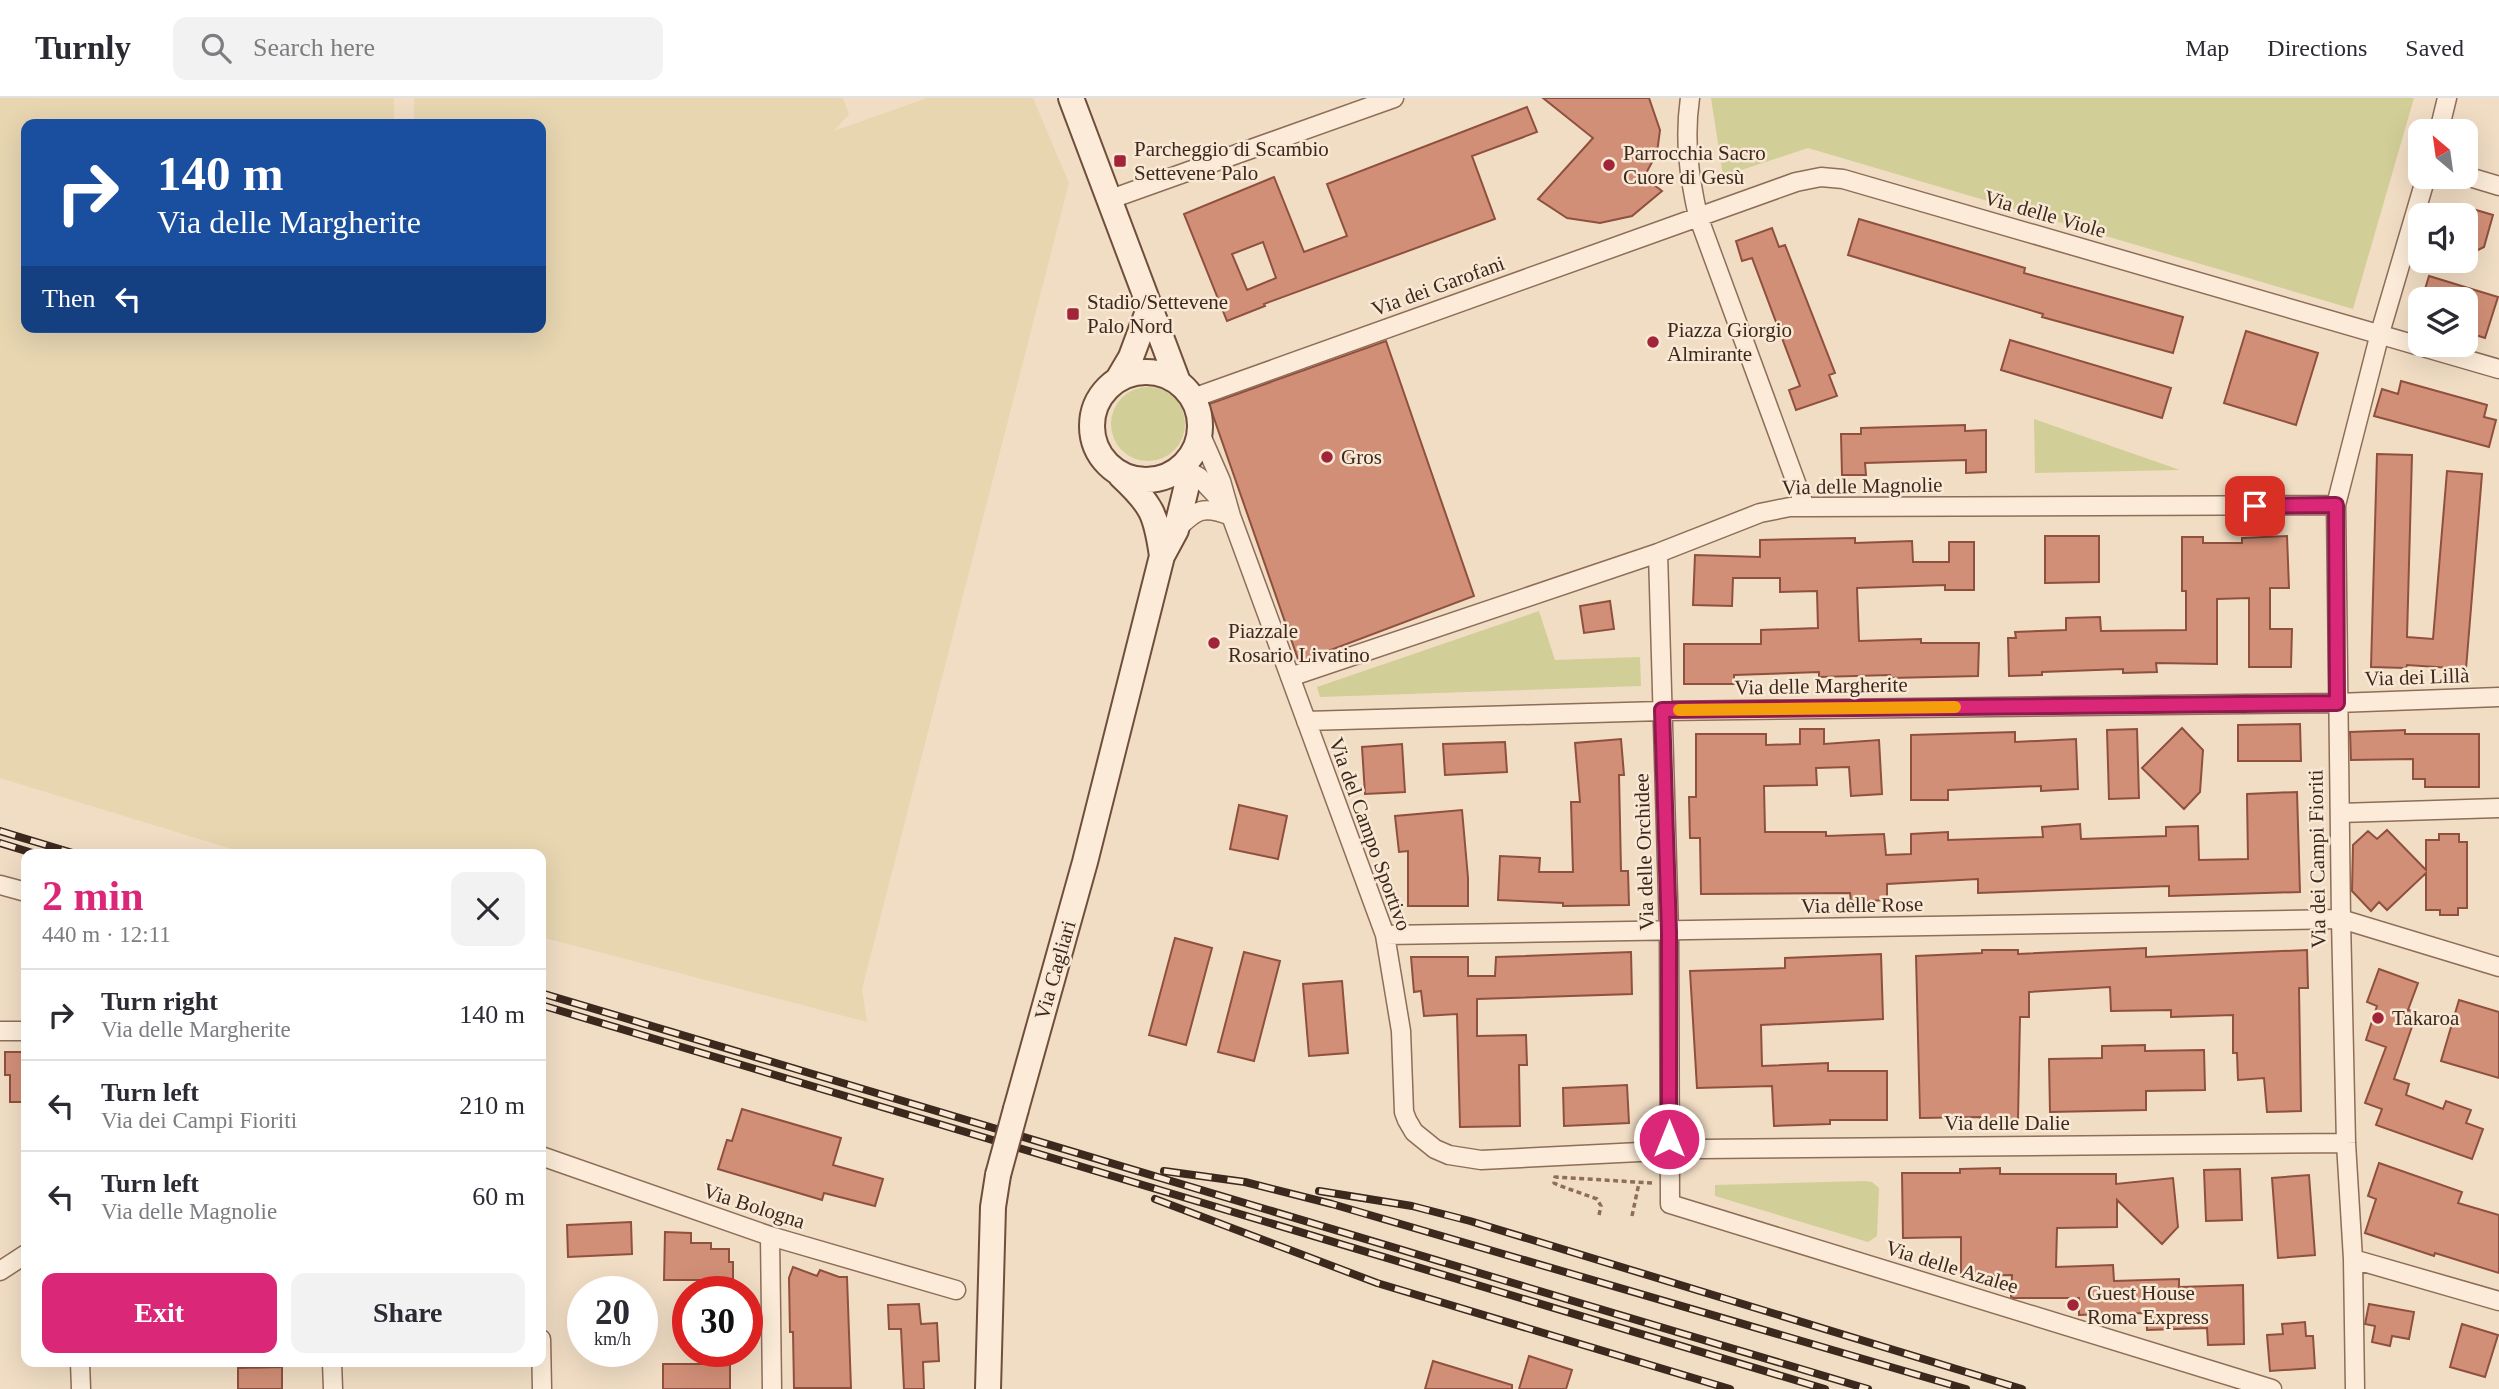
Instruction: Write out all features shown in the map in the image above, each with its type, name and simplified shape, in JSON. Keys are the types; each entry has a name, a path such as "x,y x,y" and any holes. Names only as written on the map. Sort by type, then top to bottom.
{"street":[{"path":"1071,98 1150,306 1185,390 1200,415 1197,446 1182,467 1168,476 1151,481 1134,479 1118,473 1106,463 1098,453 1091,427 1098,400 1107,388 1118,379 1133,373 1148,372 1164,375 1185,390"},
{"path":"1108,200 1394,98"},
{"path":"1690,98 1687,150 1691,185 1699,216 1805,507"},
{"path":"2442,119 2447,98"},
{"name":"Via delle Viole","path":"1699,216 1805,179 1837,178 2499,369"},
{"path":"2478,180 2499,186"},
{"name":"Via dei Campi Fioriti","path":"2355,1389 2341,919 2336,505 2380,333 2422,189"},
{"name":"Via dei Garofani","path":"1185,390 1699,216"},
{"path":"1118,379 1131,357 1150,306"},
{"name":"Via del Campo Sportivo","path":"1200,433 1222,481 1230,512 1385,934 1401,1031 1404,1112 1410,1127 1420,1138 1449,1155 1472,1160 1669,1150"},
{"name":"Via Cagliari","path":"988,1389 993,1207 998,1175 1085,862 1161,556 1176,530 1188,485 1182,467"},
{"name":"Via del Campo Sportivo","path":"1182,467 1199,477 1230,512"},
{"name":"Via Cagliari","path":"1118,473 1145,499 1158,528 1161,556"},
{"name":"Via delle Magnolie","path":"1290,677 1658,553 1760,513 1790,507 2336,505"},
{"path":"1176,530 1189,516 1201,509 1230,512"},
{"name":"Via delle Orchidee","path":"1658,553 1669,932 1669,1150"},
{"name":"Via dei Lillà","path":"2337,703 2499,697"},
{"name":"Via delle Margherite","path":"1306,721 1662,710 2337,703"},
{"path":"2340,813 2499,808"},
{"path":"0,885 21,891"},
{"name":"Via delle Rose","path":"1385,934 1669,932 2341,919 2499,967"},
{"path":"0,1031 21,1031"},
{"name":"Via delle Dalie","path":"1669,1150 2346,1143"},
{"name":"Via delle Azalee","path":"1669,1150 1670,1204 2272,1389"},
{"name":"Via Bologna","path":"546,1158 770,1236 956,1290"},
{"path":"770,1236 772,1389"},
{"path":"0,1255 21,1255"},
{"path":"0,1271 21,1256"},
{"path":"2353,1259 2499,1301"},
{"path":"80,1367 81,1389"},
{"path":"332,1367 333,1389"},
{"path":"542,1367 542,1389"}],"path":[{"path":"1599,1215 1601,1206 1597,1199 1558,1185 1554,1182 1555,1177 1670,1183"},
{"path":"1632,1216 1639,1183"}],"shaded area":[{"path":"0,98 394,98 394,119 21,119 21,333 546,333 546,119 414,119 414,98 843,98 849,114 834,131 927,98 1033,98 1069,183 862,989 867,1022 546,938 546,849 232,849 0,778"},
{"path":"1711,98 2414,98 2353,309 1808,148 1723,176"},
{"path":"1148,387 1169,393 1179,403 1185,424 1179,445 1169,455 1148,461 1127,455 1117,445 1111,424 1117,403 1127,393"},
{"path":"2034,419 2180,470 2035,473"},
{"path":"1539,611 1555,660 1640,657 1641,686 1320,697 1317,687"},
{"path":"1872,1182 1879,1188 1877,1236 1868,1242 1715,1196 1715,1185"}],"building":[{"name":"Parrocchia Sacro Cuore di Gesù","path":"1543,98 1649,98 1660,130 1657,153 1644,177 1662,191 1632,216 1600,223 1567,218 1538,199 1593,138"},
{"path":"1527,107 1537,132 1472,156 1495,219 1264,304 1265,306 1227,321 1184,214 1274,177 1304,252 1347,236 1327,184","holes":["1263,242 1276,278 1247,290 1232,254"]},
{"path":"2478,211 2493,215 2484,247 2478,250"},
{"path":"1859,219 2025,268 2024,273 2183,317 2173,353 2042,317 2043,314 1848,255"},
{"path":"1772,228 1779,247 1785,245 1835,373 1829,375 1837,396 1796,410 1789,390 1800,386 1752,258 1742,261 1736,241"},
{"path":"2429,276 2465,287 2426,287"},
{"path":"2478,291 2498,297 2485,338 2478,336"},
{"path":"2246,331 2318,353 2296,425 2224,403"},
{"path":"2010,340 2171,388 2162,418 2001,370"},
{"name":"Gros","path":"1386,341 1474,596 1299,662 1209,404"},
{"path":"2401,381 2487,405 2484,417 2496,420 2489,447 2374,416 2382,389 2398,394"},
{"path":"1965,425 1965,431 1986,430 1986,472 1966,473 1966,460 1865,463 1866,475 1842,475 1841,434 1861,434 1861,428"},
{"path":"2377,454 2412,455 2407,637 2433,639 2447,471 2482,474 2466,669 2407,665 2406,668 2371,667"},
{"path":"2045,536 2099,536 2099,582 2045,583"},
{"path":"2287,536 2289,588 2270,588 2270,629 2292,629 2291,667 2249,667 2249,598 2217,599 2217,664 2156,663 2157,672 2123,673 2123,669 2009,676 2008,638 2016,638 2015,632 2066,630 2066,618 2100,617 2101,631 2186,630 2186,591 2182,591 2182,537 2203,537 2203,543 2242,543 2242,538"},
{"path":"1855,538 1855,543 1912,541 1913,562 1949,562 1949,542 1974,542 1974,590 1945,590 1945,585 1857,588 1859,641 1921,639 1921,643 1979,643 1978,676 1819,677 1819,672 1734,675 1734,684 1684,684 1684,644 1761,644 1761,630 1818,628 1817,591 1780,592 1780,578 1733,578 1732,606 1693,605 1695,555 1760,557 1760,540"},
{"path":"1610,601 1614,629 1584,633 1580,606"},
{"path":"2300,724 2301,761 2238,761 2238,725"},
{"path":"2182,728 2203,750 2200,792 2184,809 2142,768"},
{"path":"1800,729 1824,729 1824,744 1879,740 1882,794 1851,796 1849,767 1816,768 1817,785 1764,786 1765,832 1826,832 1826,836 1884,834 1886,855 1911,854 1911,834 1948,832 1948,840 2043,837 2042,827 2080,824 2081,839 2166,836 2166,827 2198,826 2199,860 2248,859 2247,794 2297,792 2300,892 2169,896 2169,886 1978,893 1978,879 1887,884 1887,900 1851,902 1850,893 1701,894 1700,838 1690,838 1689,797 1696,797 1696,734 1766,734 1766,745 1800,744"},
{"path":"2137,729 2139,798 2109,799 2107,730"},
{"path":"2405,730 2405,734 2479,734 2479,787 2425,787 2425,779 2413,779 2413,759 2351,760 2350,732"},
{"path":"2015,732 2015,742 2076,739 2078,789 2041,791 2041,786 1948,790 1948,800 1911,800 1911,735"},
{"path":"1621,739 1624,775 1619,775 1621,871 1628,871 1629,905 1563,906 1563,903 1498,900 1500,856 1540,858 1539,872 1573,872 1571,802 1580,802 1575,743"},
{"path":"1505,742 1507,772 1445,775 1443,744"},
{"path":"1402,744 1405,792 1365,794 1362,747"},
{"path":"1239,805 1287,816 1278,859 1230,849"},
{"path":"1462,810 1468,906 1408,906 1408,851 1399,852 1395,816"},
{"path":"2387,830 2426,870 2426,840 2439,840 2439,834 2459,834 2459,842 2467,842 2467,908 2458,908 2458,915 2440,915 2440,910 2426,910 2426,873 2387,910 2379,902 2371,911 2352,891 2353,845 2368,831 2377,839"},
{"path":"1175,938 1212,948 1186,1045 1149,1035"},
{"path":"2146,948 2146,957 2307,950 2308,988 2299,988 2301,1111 2267,1112 2264,1078 2238,1080 2237,1053 2233,1053 2233,1015 2171,1017 2171,1010 2111,1011 2110,987 2029,992 2029,1017 2020,1017 2018,1120 1980,1117 1920,1118 1916,956 1982,953 1982,950 2018,950 2018,954"},
{"path":"1244,952 1280,961 1254,1061 1218,1052"},
{"path":"1631,952 1632,994 1477,999 1477,1036 1526,1035 1527,1065 1519,1065 1520,1126 1460,1127 1457,1014 1424,1016 1421,991 1414,992 1411,957 1468,957 1468,976 1495,976 1496,957"},
{"path":"1881,954 1883,1019 1761,1025 1762,1066 1828,1063 1828,1071 1887,1071 1887,1120 1830,1120 1830,1124 1774,1126 1772,1086 1697,1088 1690,971 1785,968 1785,958"},
{"path":"2379,969 2418,983 2408,1010 2417,1012 2394,1079 2409,1084 2406,1095 2443,1109 2446,1101 2471,1110 2466,1123 2483,1129 2472,1159 2376,1125 2382,1109 2365,1103 2386,1047 2366,1040 2377,1006 2367,1002"},
{"path":"1342,981 1348,1053 1309,1056 1303,984"},
{"path":"2459,1000 2499,1012 2499,1078 2441,1061"},
{"path":"2145,1045 2145,1051 2204,1050 2205,1090 2146,1091 2146,1110 2050,1112 2049,1059 2102,1058 2102,1046"},
{"path":"5,1052 21,1052 21,1102 10,1102 10,1075 5,1075"},
{"path":"1627,1085 1629,1123 1564,1126 1563,1088"},
{"path":"742,1109 841,1138 833,1165 883,1179 875,1206 824,1193 822,1200 718,1169 727,1140 732,1141"},
{"path":"2379,1163 2462,1192 2458,1203 2499,1215 2499,1273 2435,1253 2434,1256 2365,1233 2376,1199 2368,1196"},
{"path":"2000,1168 2000,1174 2116,1174 2116,1184 2173,1178 2178,1227 2162,1244 2117,1200 2117,1227 2057,1228 2056,1267 2113,1265 2114,1281 2179,1279 2179,1287 2243,1285 2244,1344 2208,1345 2207,1328 2147,1330 2146,1313 2079,1315 2079,1298 2013,1298 2012,1275 1961,1276 1961,1237 1903,1238 1902,1173 1960,1173 1960,1169"},
{"path":"2240,1169 2242,1220 2206,1221 2204,1170"},
{"path":"2309,1175 2315,1255 2278,1258 2272,1178"},
{"path":"631,1222 632,1254 568,1257 567,1225"},
{"path":"665,1232 691,1233 691,1243 711,1243 711,1249 729,1249 733,1276 672,1276 672,1280 664,1280"},
{"path":"793,1267 817,1276 820,1270 847,1277 851,1388 794,1388 789,1278"},
{"path":"919,1304 921,1324 937,1323 939,1361 923,1362 924,1389 904,1389 901,1329 889,1329 888,1305"},
{"path":"2369,1304 2414,1312 2409,1339 2392,1336 2390,1346 2372,1342 2375,1326 2365,1324"},
{"path":"2305,1322 2306,1336 2313,1336 2315,1368 2270,1371 2267,1335 2283,1334 2282,1324"},
{"path":"2462,1324 2498,1335 2485,1377 2450,1367"},
{"path":"1529,1356 1572,1370 1566,1389 1519,1389"},
{"path":"1433,1361 1512,1385 1512,1389 1425,1389"},
{"path":"663,1364 672,1364 672,1367 730,1367 730,1389 663,1389"},
{"path":"282,1367 282,1389 238,1389 238,1368"}],"railway":[{"path":"0,831 59,849"},
{"path":"0,843 21,849"},
{"path":"546,994 1868,1389"},
{"path":"546,1006 1825,1389"},
{"path":"1164,1171 1245,1182 1332,1204 1966,1389"},
{"path":"1319,1191 1412,1206 1470,1221 2022,1389"},
{"path":"1155,1199 1377,1283 1730,1389"}],"slow traffic":[{"path":"1679,710 1955,707"}],"place":[{"name":"Parcheggio di Scambio Settevene Palo","path":"1120,161"},
{"name":"Parrocchia Sacro Cuore di Gesù","path":"1609,165"},
{"name":"Stadio/Settevene Palo Nord","path":"1073,314"},
{"name":"Piazza Giorgio Almirante","path":"1653,342"},
{"name":"Gros","path":"1327,457"},
{"name":"Piazzale Rosario Livatino","path":"1214,643"},
{"name":"Takaroa","path":"2378,1018"},
{"name":"Guest House Roma Express","path":"2073,1305"}],"route":[{"path":"1669,1139 1669,932 1662,710 2337,703 2336,505 2255,506"}]}
